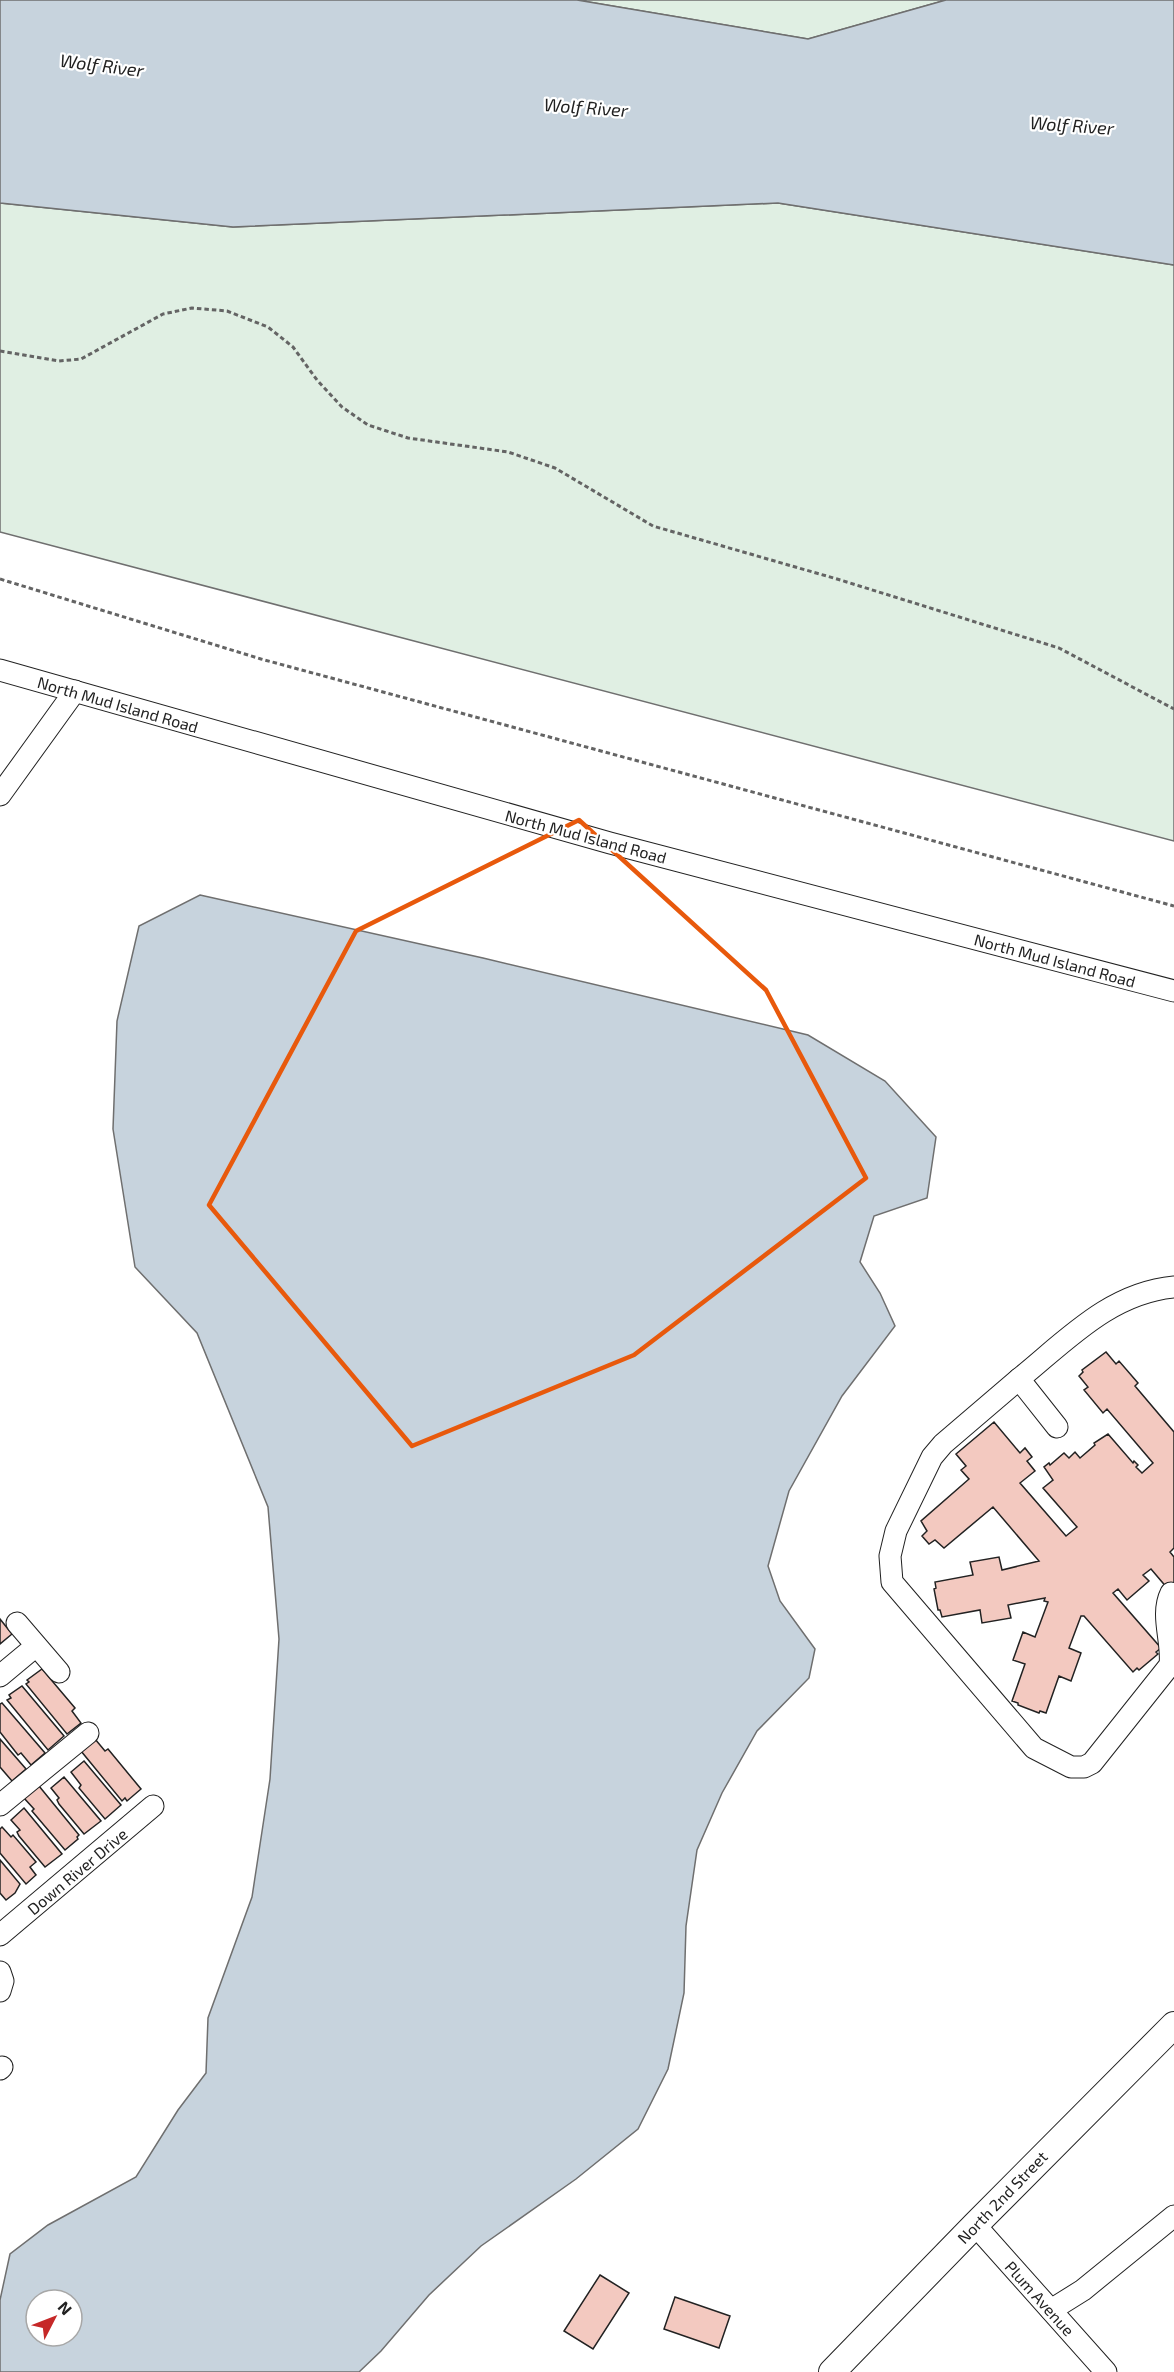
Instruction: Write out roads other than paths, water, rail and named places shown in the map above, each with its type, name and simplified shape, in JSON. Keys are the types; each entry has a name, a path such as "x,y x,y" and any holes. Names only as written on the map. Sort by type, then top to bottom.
{"main road":[{"name":"North 2nd Street","path":"832,2372 975,2224 1174,2025"}],"street":[{"name":"North Mud Island Road","path":"0,670 610,843 1174,991"},
{"path":"0,795 75,692"},
{"path":"1171,1593 1167,1601 1167,1619 1172,1667 1092,1763 1084,1767 1071,1767 1034,1748 892,1582 890,1556 896,1531 932,1457 943,1444 1100,1312 1152,1289 1174,1287"},
{"path":"1019,1379 1057,1427"},
{"path":"17,1623 59,1672"},
{"path":"0,1676 36,1646"},
{"path":"0,1805 88,1733"},
{"name":"Down River Drive","path":"0,1935 153,1806"},
{"path":"0,1972 3,1981 0,1991"},
{"path":"1051,2310 1083,2290 1174,2216"},
{"name":"Plum Avenue","path":"975,2224 1106,2372"}],"water":[{"name":"Wolf River","path":"0,0 577,0 808,39 946,0 1174,0 1174,265 778,203 233,227 0,203"},
{"path":"200,895 483,958 808,1035 885,1081 936,1137 927,1198 874,1216 860,1262 880,1293 895,1326 842,1396 789,1491 768,1566 780,1601 815,1649 809,1678 757,1731 722,1793 697,1850 686,1926 684,1993 668,2069 638,2129 576,2179 481,2246 429,2295 381,2351 359,2372 0,2372 0,2300 10,2254 48,2225 136,2177 178,2110 206,2073 208,2018 252,1897 270,1779 279,1639 268,1507 197,1333 135,1267 113,1129 117,1021 139,926"}]}
